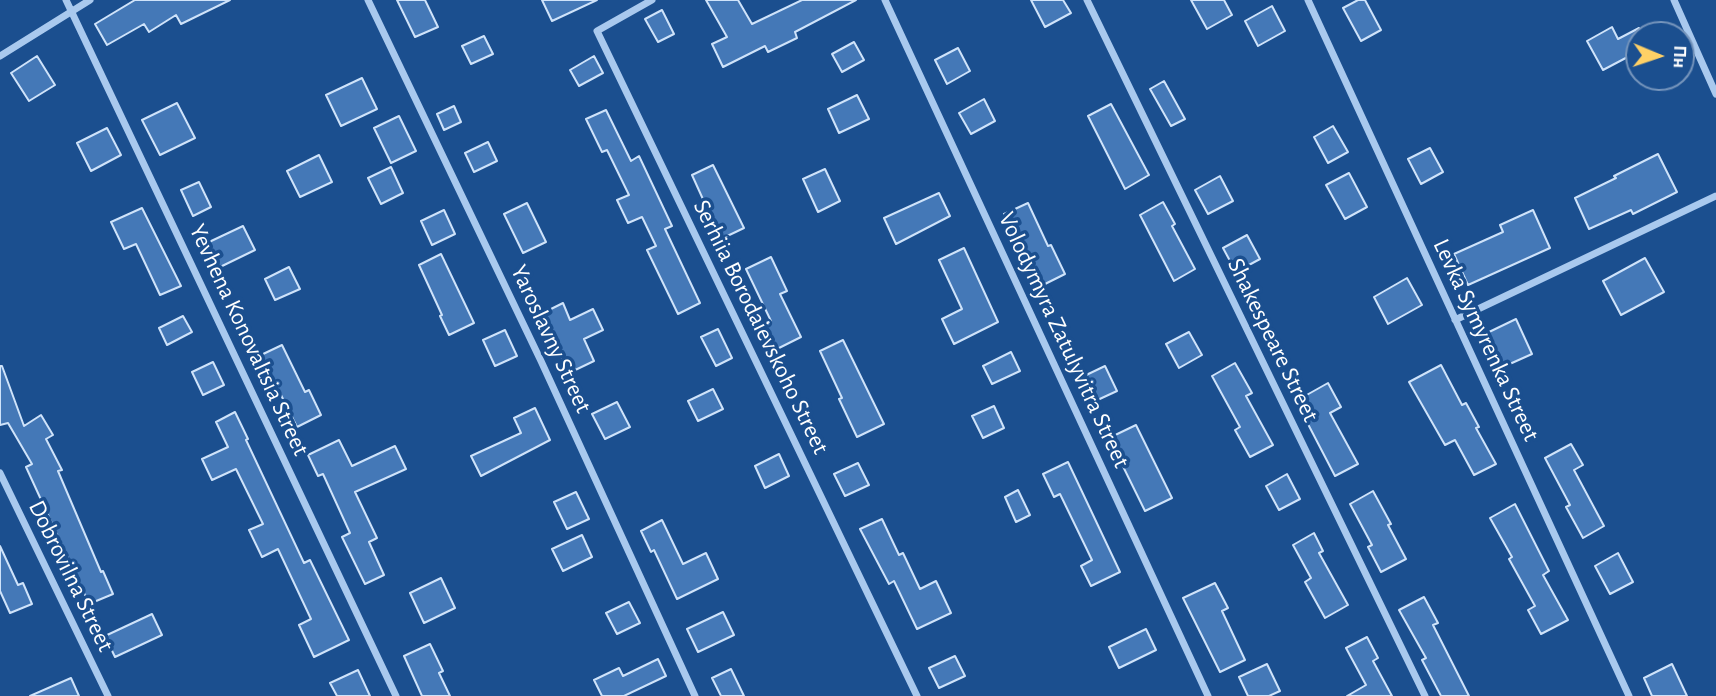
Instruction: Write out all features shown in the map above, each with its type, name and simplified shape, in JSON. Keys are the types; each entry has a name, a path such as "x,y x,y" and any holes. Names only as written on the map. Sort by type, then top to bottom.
{"street":[{"name":"Yevhena Konovaltsia Street","path":"66,0 396,696"},
{"path":"0,56 90,0"},
{"name":"Yaroslavny Street","path":"368,0 541,360 695,696"},
{"name":"Serhiia Borodaievskoho Street","path":"652,0 597,31 917,696"},
{"name":"Volodymyra Zatulyvitra Street","path":"885,0 1208,696"},
{"name":"Shakespeare Street","path":"1087,0 1425,696"},
{"name":"Levka Symyrenka Street","path":"1308,0 1629,696"},
{"path":"1674,0 1716,94"},
{"path":"1455,320 1716,196"},
{"name":"Dobrovilna Street","path":"0,473 108,696"}],"building":[{"path":"135,0 230,0 181,24 176,15 149,32 144,24 107,45 95,24"},
{"path":"397,0 425,0 438,27 415,37"},
{"path":"542,0 597,0 552,21"},
{"path":"706,0 738,0 752,24 802,0 856,0 795,32 797,38 768,52 765,46 723,67 712,44 727,37"},
{"path":"1031,0 1063,0 1071,13 1045,27"},
{"path":"1191,0 1224,0 1232,15 1207,29"},
{"path":"1358,0 1365,0 1381,30 1361,41 1343,8"},
{"path":"1272,6 1285,31 1258,46 1245,21"},
{"path":"662,10 674,34 658,42 645,19"},
{"path":"1612,27 1618,39 1625,35 1625,58 1603,70 1587,41"},
{"path":"484,36 493,54 471,64 462,46"},
{"path":"854,42 864,60 842,72 832,54"},
{"path":"958,48 970,71 947,84 935,60"},
{"path":"37,56 55,85 29,101 11,73"},
{"path":"594,56 603,73 579,86 570,70"},
{"path":"362,78 377,109 341,126 326,95"},
{"path":"1164,81 1185,119 1171,126 1150,89"},
{"path":"857,95 869,119 839,133 828,109"},
{"path":"984,99 995,121 971,134 959,113"},
{"path":"177,103 195,138 160,155 142,120"},
{"path":"1111,104 1149,175 1125,189 1088,116"},
{"path":"454,106 461,122 444,130 437,114"},
{"path":"606,110 631,161 639,156 672,226 665,229 700,303 678,314 647,250 656,246 642,217 628,223 617,200 629,195 607,150 602,152 586,119"},
{"path":"399,116 416,151 391,163 374,128"},
{"path":"1333,126 1348,152 1328,163 1314,137"},
{"path":"107,128 121,155 91,171 77,143"},
{"path":"488,142 497,161 474,172 465,153"},
{"path":"1430,148 1443,172 1421,184 1408,159"},
{"path":"1658,154 1677,192 1633,214 1631,210 1589,229 1575,198"},
{"path":"319,155 332,182 300,197 287,171"},
{"path":"713,165 744,228 721,239 692,175"},
{"path":"391,167 403,193 381,204 368,178"},
{"path":"825,169 840,201 818,212 803,179"},
{"path":"1349,173 1367,207 1345,219 1326,185"},
{"path":"1220,176 1233,201 1208,214 1195,190"},
{"path":"199,182 211,207 193,216 181,190"},
{"path":"939,193 950,216 896,244 884,218"},
{"path":"1163,202 1175,224 1172,226 1195,269 1174,281 1140,215"},
{"path":"527,203 546,242 523,253 504,214"},
{"path":"1028,203 1048,246 1051,245 1065,274 1041,286 1004,214"},
{"path":"142,208 181,286 160,295 136,244 124,249 111,222"},
{"path":"444,210 455,234 432,245 421,221"},
{"path":"1533,210 1550,248 1468,285 1454,254 1503,232 1500,225"},
{"path":"243,226 255,250 218,268 207,243"},
{"path":"1247,235 1260,259 1236,272 1223,248"},
{"path":"964,248 998,322 954,344 942,319 962,309 939,260"},
{"path":"441,254 474,323 449,335 419,265"},
{"path":"771,257 787,291 780,294 801,337 769,353 757,327 771,321 746,269"},
{"path":"1645,258 1664,292 1621,315 1603,281"},
{"path":"289,267 300,289 275,300 265,279"},
{"path":"1407,278 1422,305 1388,324 1374,297"},
{"path":"563,303 570,320 593,309 603,330 584,339 594,361 569,373 548,329 545,330 537,316"},
{"path":"183,316 192,332 167,345 159,328"},
{"path":"1516,319 1532,354 1503,367 1487,333"},
{"path":"718,329 732,358 716,366 701,337"},
{"path":"505,330 517,356 495,366 483,340"},
{"path":"1189,332 1202,355 1179,368 1166,344"},
{"path":"843,340 884,424 857,437 820,351"},
{"path":"282,345 305,392 309,390 321,415 297,427 261,355"},
{"path":"1011,352 1020,371 992,384 983,366"},
{"path":"213,362 224,385 203,395 192,372"},
{"path":"1235,363 1252,393 1246,396 1273,445 1250,457 1235,430 1240,427 1212,376"},
{"path":"1441,365 1462,405 1466,403 1496,464 1474,475 1455,440 1445,445 1409,382"},
{"path":"0,366 24,426 41,415 53,435 46,439 62,470 58,471 113,594 89,604 26,467 32,464 8,423 0,425"},
{"path":"1105,366 1117,391 1091,403 1080,378"},
{"path":"1328,383 1341,407 1330,413 1358,464 1335,476 1296,401"},
{"path":"713,389 723,409 698,421 688,401"},
{"path":"617,402 630,427 605,439 592,414"},
{"path":"994,406 1004,428 983,438 972,416"},
{"path":"535,408 550,440 481,476 471,456 521,433 514,418"},
{"path":"235,412 304,563 310,560 349,640 314,657 299,625 311,619 278,549 262,557 249,530 263,524 236,469 212,480 202,459 228,447 216,422"},
{"path":"1136,425 1172,498 1145,511 1109,438"},
{"path":"339,440 352,466 395,446 406,469 355,492 377,538 369,542 384,575 365,584 342,537 350,533 323,474 318,476 308,455"},
{"path":"1571,444 1583,465 1574,470 1604,526 1583,538 1566,507 1570,505 1545,458"},
{"path":"779,454 789,476 765,488 755,466"},
{"path":"1068,462 1120,572 1091,586 1081,566 1092,560 1060,494 1054,497 1043,474"},
{"path":"858,463 869,485 845,496 834,474"},
{"path":"1287,474 1300,499 1279,510 1266,486"},
{"path":"1018,490 1030,515 1016,522 1005,497"},
{"path":"1373,491 1406,559 1381,572 1368,547 1372,545 1350,504"},
{"path":"576,492 589,519 567,529 554,502"},
{"path":"1515,504 1549,571 1543,575 1568,620 1541,634 1528,610 1535,606 1490,518"},
{"path":"882,519 899,555 903,553 920,589 936,581 951,613 917,629 894,581 889,584 860,529"},
{"path":"662,520 683,564 706,553 718,579 677,599 654,550 651,552 641,531"},
{"path":"1314,533 1323,551 1319,553 1348,605 1325,618 1305,582 1311,578 1293,545"},
{"path":"582,535 592,557 563,571 552,549"},
{"path":"0,546 18,585 23,583 32,604 10,613 0,591"},
{"path":"1618,553 1633,582 1610,594 1595,566"},
{"path":"441,578 455,608 424,623 410,593"},
{"path":"1215,583 1228,608 1222,611 1245,660 1220,672 1183,598"},
{"path":"1424,597 1438,623 1433,625 1469,696 1441,696 1422,660 1426,658 1399,610"},
{"path":"629,602 640,623 617,634 606,613"},
{"path":"723,612 734,635 698,652 687,629"},
{"path":"152,614 162,635 115,657 105,636"},
{"path":"1146,629 1156,650 1119,668 1109,647"},
{"path":"1367,637 1378,658 1373,661 1392,696 1347,696 1366,685 1346,648"},
{"path":"430,644 443,671 439,673 450,696 422,696 404,656"},
{"path":"955,656 965,676 939,688 929,668"},
{"path":"658,659 666,676 624,696 602,696 594,680 619,668 623,676"},
{"path":"1267,664 1280,691 1269,696 1248,696 1239,677"},
{"path":"1672,664 1687,696 1652,696 1644,678"},
{"path":"731,669 744,696 721,696 712,678"},
{"path":"358,670 370,696 337,696 330,683"},
{"path":"71,678 79,696 30,696"}]}
